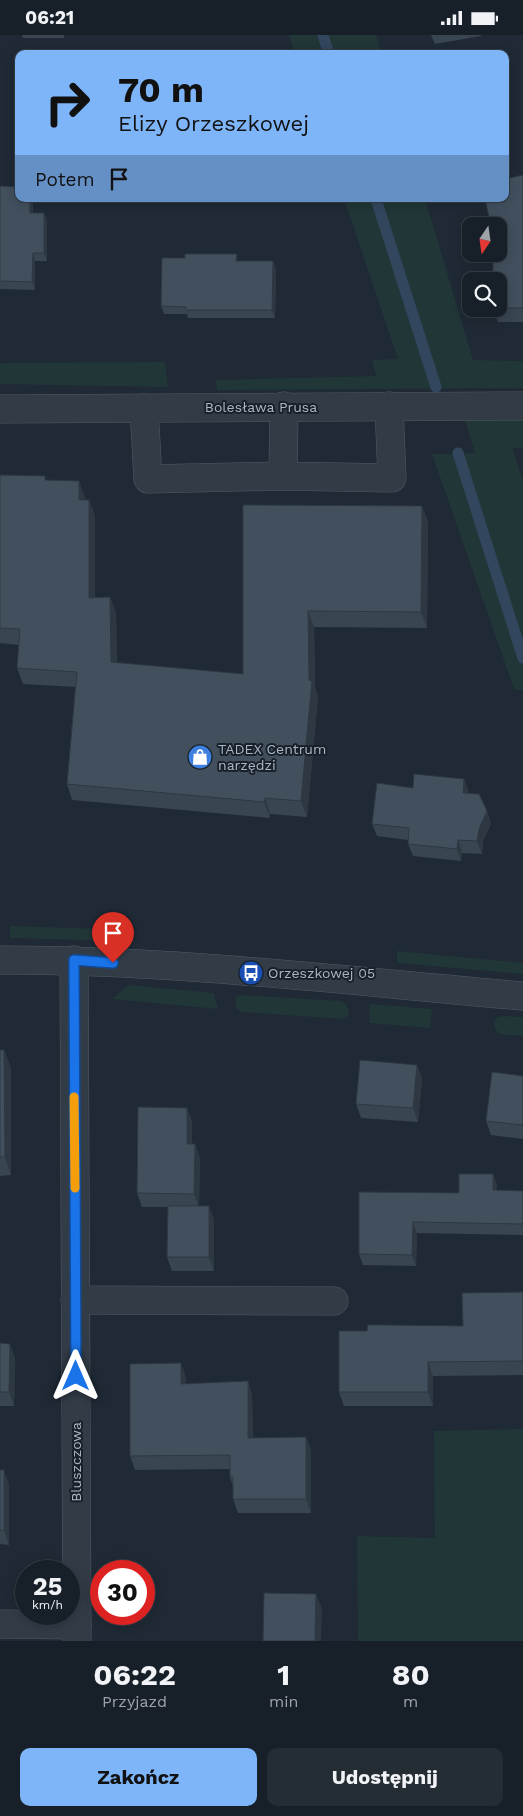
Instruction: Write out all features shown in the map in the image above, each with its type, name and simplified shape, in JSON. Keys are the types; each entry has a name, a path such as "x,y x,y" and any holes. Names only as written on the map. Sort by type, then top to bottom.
{"street":[{"path":"284,406 284,476"},
{"path":"144,408 148,479 284,476 392,478 389,406"},
{"name":"Bolesława Prusa","path":"0,409 523,406"},
{"path":"0,960 74,960 523,996"},
{"name":"Bluszczowa","path":"0,1624 77,1633 74,960"},
{"path":"75,1300 334,1301"}],"green space":[{"path":"289,35 376,35 381,50 294,50"},
{"path":"345,202 426,202 473,360 523,361 523,388 217,390 216,380 376,376 372,360 398,359"},
{"path":"165,362 168,387 0,384 0,363"},
{"path":"465,420 523,420 523,448 512,448 523,481 523,691 514,689 432,454 475,453"},
{"path":"10,926 133,930 122,941 10,938"},
{"path":"397,951 523,963 523,974 397,963"},
{"path":"128,985 214,993 218,1009 112,999"},
{"path":"240,995 340,1001 346,1005 349,1011 348,1016 342,1019 242,1012 237,1009 235,998"},
{"path":"370,1004 432,1009 430,1028 369,1023"},
{"path":"497,1017 523,1017 523,1036 499,1034 494,1022"},
{"path":"523,1429 523,1641 358,1641 357,1536 435,1538 434,1431"}],"building":[{"path":"523,175 523,308 507,308 507,272 493,272 493,263 508,263 508,217 489,217 486,202 509,202 509,178"},
{"path":"0,186 15,187 15,202 30,202 30,213 44,213 44,253 33,253 32,282 0,281"},
{"path":"185,254 237,254 236,261 273,261 272,310 186,310 186,307 161,306 162,258 185,258"},
{"path":"0,475 45,476 45,480 79,481 79,500 89,500 89,598 110,597 111,662 243,674 243,505 422,506 421,612 308,611 309,680 312,681 301,801 265,798 264,802 67,784 77,672 17,668 20,629 0,628"},
{"path":"414,774 464,779 463,793 479,794 487,811 479,829 477,841 458,840 457,849 408,844 409,828 372,824 377,783 413,788"},
{"path":"0,1050 4,1050 5,1157 0,1157"},
{"path":"360,1060 417,1065 413,1108 356,1104"},
{"path":"492,1072 523,1076 523,1125 486,1121"},
{"path":"138,1107 187,1108 187,1144 195,1144 194,1194 137,1193"},
{"path":"459,1174 493,1174 493,1190 523,1191 523,1224 413,1222 412,1255 359,1254 359,1192 459,1193"},
{"path":"168,1206 209,1206 209,1257 167,1257"},
{"path":"523,1292 523,1361 428,1362 428,1392 339,1392 339,1331 367,1331 368,1325 463,1326 462,1293"},
{"path":"0,1343 10,1344 9,1392 0,1392"},
{"path":"181,1363 181,1384 248,1381 248,1438 306,1437 306,1499 233,1499 230,1455 130,1456 130,1364"},
{"path":"0,1470 4,1470 4,1530 0,1530"},
{"path":"264,1593 316,1594 315,1641 263,1641"}],"waterway":[{"path":"323,35 328,50"},
{"path":"377,202 436,387"},
{"path":"458,453 523,658"}],"slow traffic":[{"path":"74,1097 75,1188"}],"place":[{"name":"TADEX Centrum narzędzi","path":"200,757"},
{"name":"Orzeszkowej 05","path":"251,973"}],"route":[{"path":"76,1376 74,960 113,963"}]}
